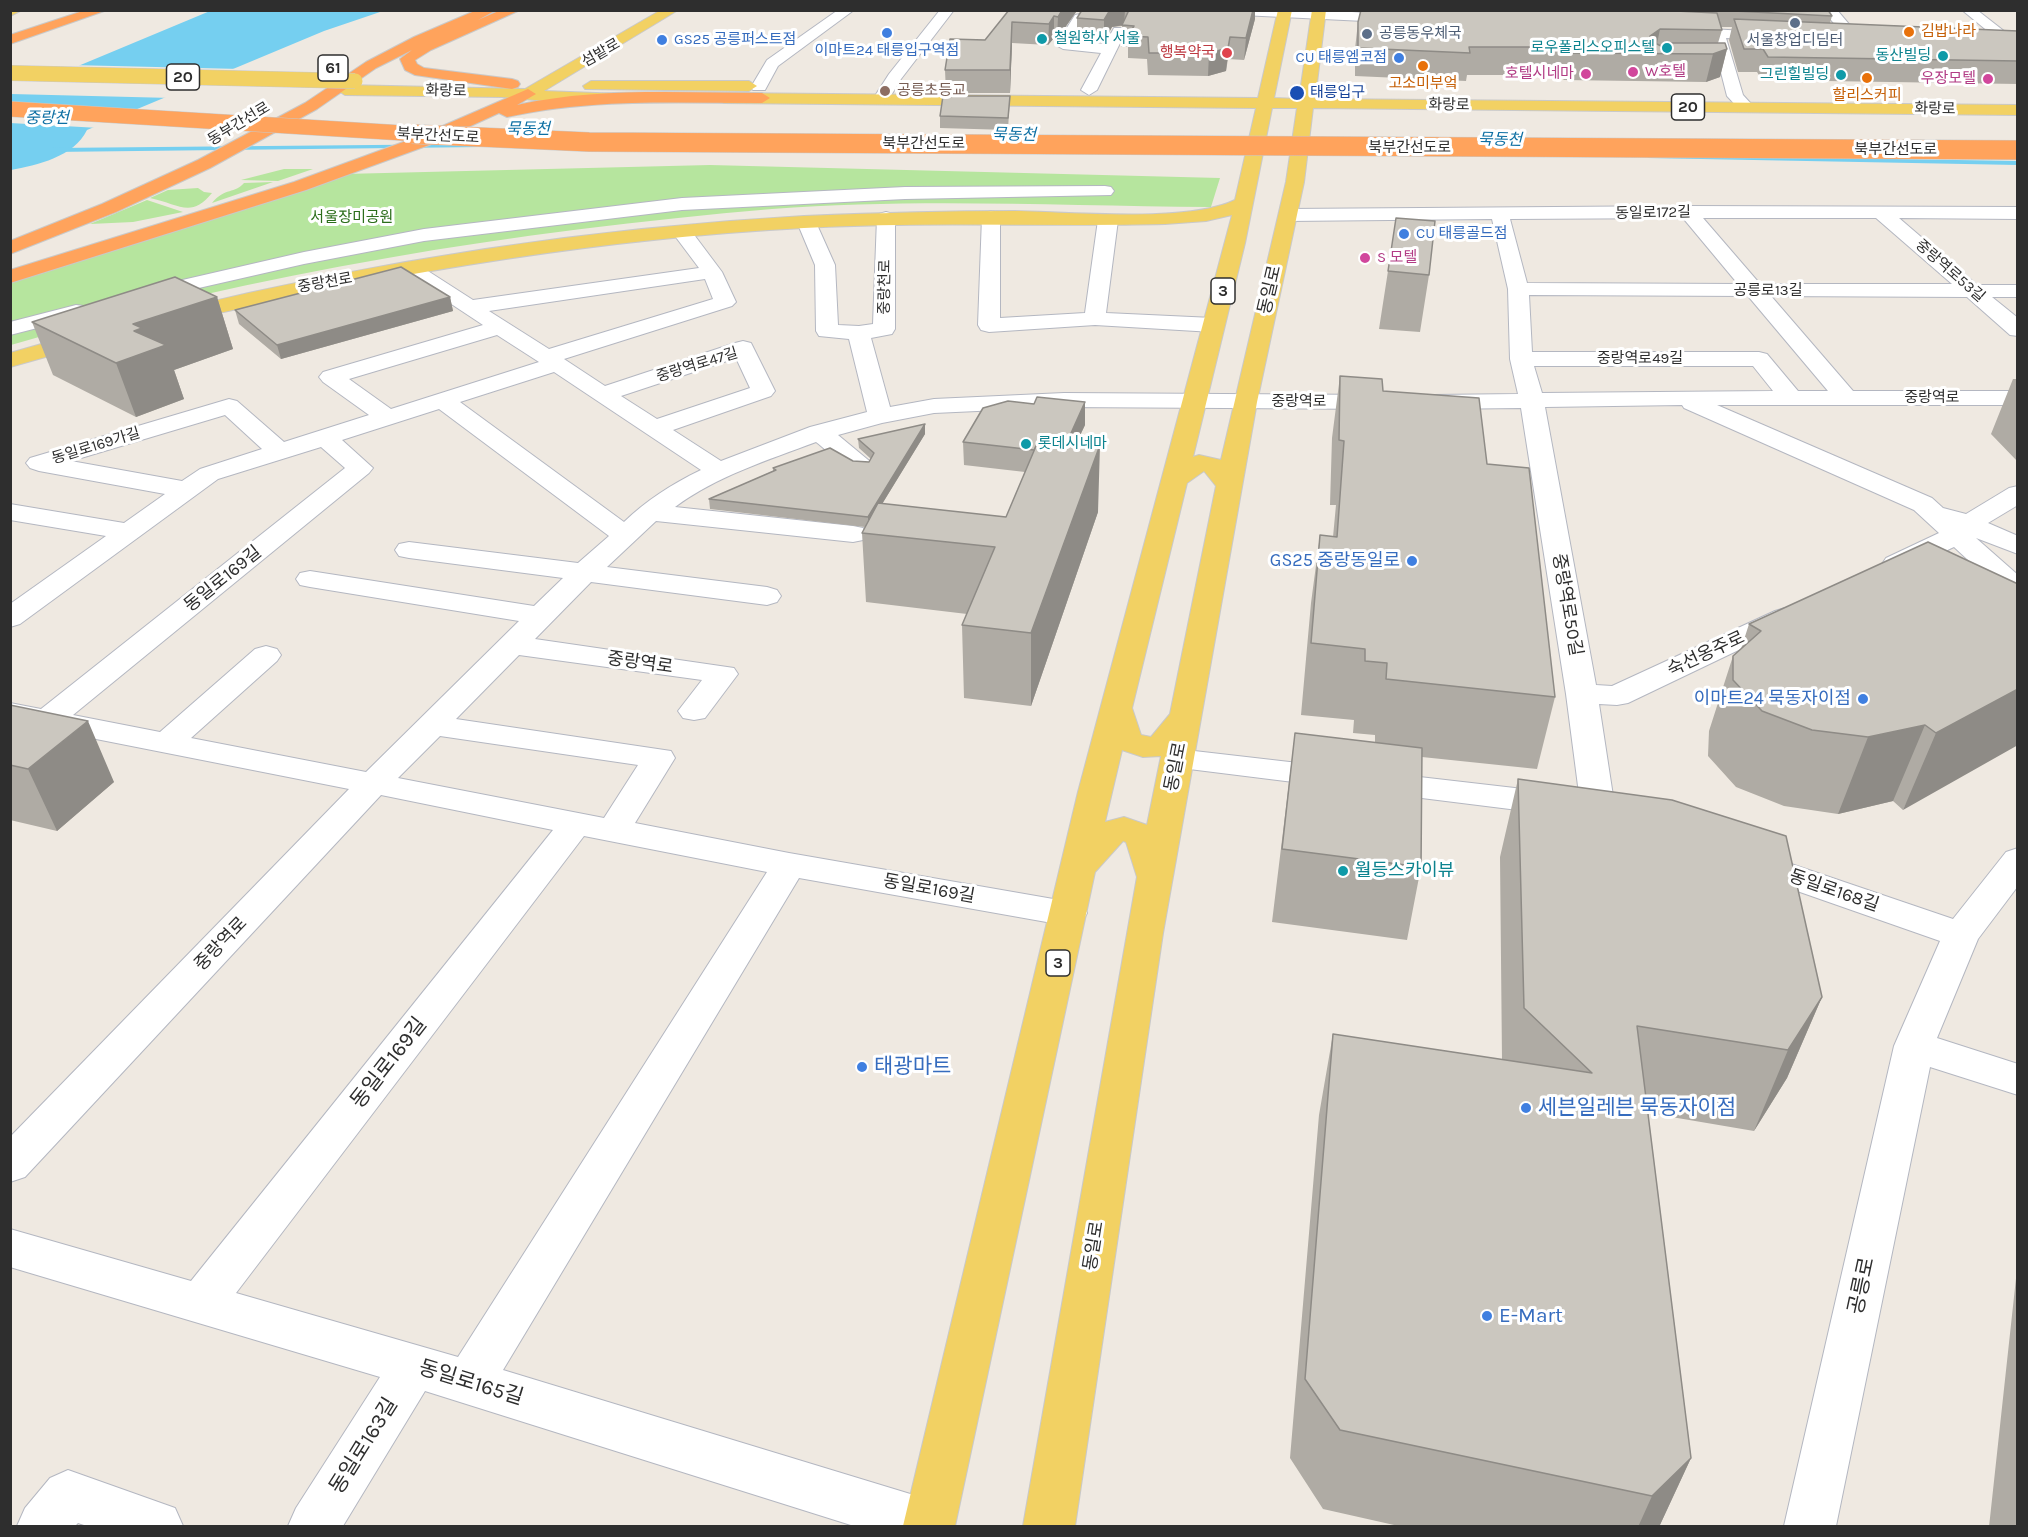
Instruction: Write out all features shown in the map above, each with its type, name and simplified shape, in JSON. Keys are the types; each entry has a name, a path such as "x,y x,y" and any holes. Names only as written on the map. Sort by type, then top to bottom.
{"highway":[{"path":"10,30 72,10"},
{"path":"10,40 100,10"},
{"name":"61","path":"367,50 463,10"},
{"path":"10,248 150,190 311,106 371,65 419,40 490,10"},
{"path":"512,84 420,72 410,67 407,59 426,47 514,10"},
{"path":"10,24 21,15"},
{"name":"동부간선로","path":"292,92 341,63"},
{"path":"10,277 300,186 468,123 532,105 558,101 760,92"},
{"path":"468,123 528,94"},
{"name":"북부간선도로","path":"10,109 482,138 589,142 2018,150"},
{"name":"동부간선로","path":"10,230 141,176 216,139 261,111"},
{"name":"북부간선도로","path":"10,120 245,136 594,152 2018,160"}],"main road":[{"name":"섬밭로","path":"528,94 672,10"},
{"path":"10,12 21,15"},
{"name":"3","path":"929,1526 1116,706 1238,233 1285,12"},
{"name":"동일로","path":"1049,1527 1154,879 1245,402 1295,182 1318,13"},
{"name":"화랑로","path":"10,73 528,94 760,92"},
{"name":"화랑로","path":"10,84 512,84 760,92 1266,98 1741,101 2018,97"},
{"name":"화랑로","path":"884,94 1089,90 1266,98"},
{"name":"화랑로","path":"1741,101 2018,110"},
{"path":"1142,219 1220,213 1231,211 1244,203"},
{"name":"중랑천로","path":"155,321 266,294 410,268 547,247 682,232 886,218 1142,219"},
{"path":"1142,219 1194,223 1238,233"},
{"path":"10,360 111,332"},
{"path":"1174,480 1199,463 1213,465 1229,486"},
{"path":"1116,706 1127,741 1143,747 1161,746 1186,715"},
{"path":"1079,867 1111,832 1124,828 1142,836 1154,879"}],"street":[{"path":"760,92 772,63 848,10"},
{"path":"884,94 903,66 948,10"},
{"path":"1221,10 1318,13 1420,20"},
{"path":"1829,10 1860,40 1831,38"},
{"path":"1968,10 2016,48"},
{"path":"1089,90 1127,15"},
{"path":"1110,49 1063,45 1080,18 1127,15"},
{"path":"1659,30 1786,36"},
{"path":"1718,33 1721,64 1741,101"},
{"path":"1990,46 2016,48"},
{"path":"131,297 304,258 424,235 682,204 905,193 1105,191"},
{"path":"1688,212 1846,398"},
{"name":"동일로172길","path":"1288,215 1688,212 2018,213"},
{"name":"중랑역로53길","path":"1881,213 2018,330"},
{"path":"1500,215 1518,289 1521,359 1532,401"},
{"path":"990,217 989,325 1095,319 1214,325"},
{"name":"중랑천로","path":"807,222 825,265 827,331 859,333 884,329 886,218"},
{"path":"1095,319 1108,220"},
{"path":"10,618 209,474 442,400 725,302 712,272 682,232"},
{"path":"410,268 719,471"},
{"path":"470,307 712,272"},
{"name":"공릉로13길","path":"1518,289 2018,291"},
{"path":"10,329 96,305"},
{"path":"387,417 330,377 501,327"},
{"path":"859,333 880,416"},
{"name":"중랑역로47길","path":"603,394 743,348 763,390 655,428"},
{"name":"중랑역로49길","path":"1521,359 1759,359 1791,398"},
{"path":"1679,398 1923,504 1962,530 2018,591"},
{"name":"중랑역로","path":"10,1165 373,784 583,574 650,512 681,490 719,471 819,432 880,416 934,406 999,402 2018,398"},
{"path":"442,400 625,535"},
{"name":"중랑역로50길","path":"1532,401 1582,694 1598,809"},
{"name":"동일로169가길","path":"186,490 39,463 229,406 280,452"},
{"path":"819,432 860,464"},
{"name":"동일로169길","path":"48,719 360,468 324,437"},
{"path":"1872,576 1962,530 2018,494"},
{"path":"10,512 129,532"},
{"path":"650,512 853,534"},
{"path":"1962,530 2018,546"},
{"path":"409,550 767,596"},
{"path":"310,579 542,616"},
{"name":"숙선옹주로","path":"1582,694 1617,696 1808,606"},
{"name":"중랑역로","path":"513,645 723,674 694,711"},
{"path":"166,743 266,655"},
{"name":"동일로169길","path":"10,712 789,865 1069,913"},
{"path":"432,725 659,758 596,826"},
{"path":"1177,759 1598,809 1631,821"},
{"name":"동일로169길","path":"200,1304 596,826"},
{"name":"동일로168길","path":"1719,851 1961,935"},
{"name":"공릉로","path":"1810,1527 1914,1046 1961,935 2018,860"},
{"path":"469,1382 789,865"},
{"path":"1914,1046 2018,1080"},
{"name":"동일로165길","path":"10,1248 469,1382 929,1526"},
{"name":"동일로163길","path":"314,1527 414,1366"},
{"path":"56,1511 157,1527"}],"green space":[{"name":"서울장미공원","path":"710,165 1220,178 1211,207 936,203 826,206 676,218 483,242 293,276 198,296 11,345 11,281 344,174"},
{"path":"284,169 313,169 278,181 241,180"},
{"path":"273,182 212,203 221,195 237,189 244,183"},
{"path":"198,188 212,193 198,206 191,208 150,198 168,190"},
{"path":"147,200 183,212 133,222 90,224"}],"water":[{"name":"중랑천","path":"210,11 383,11 324,31 87,130 73,147 64,153 43,162 11,170 11,94"}],"pier":[{"path":"71,65 241,69 172,98 11,94 10,90"},
{"path":"11,104 137,112 99,128 10,123"}],"building":[{"path":"1009,10 1062,10 1058,17 1054,16 1049,24 1012,22 1010,70 945,70 950,39 985,40"},
{"path":"1082,10 1110,10 1104,20 1077,18"},
{"path":"1129,10 1253,10 1246,38 1230,37 1228,48 1209,53 1149,53 1148,37 1128,36 1134,26 1122,25"},
{"path":"1361,10 1655,10 1717,13 1722,30 1660,29 1650,36 1655,43 1661,46 1669,43 1725,43 1727,49 1713,54 1569,53 1565,47 1469,47 1470,53 1358,48 1358,22"},
{"path":"1714,10 1828,10 1832,16"},
{"path":"1734,19 2018,31 2018,61 1768,57 1763,49 1744,49"},
{"path":"943,96 1010,96 1008,118 940,116"},
{"path":"1396,218 1435,221 1429,275 1388,271"},
{"path":"401,267 450,297 277,345 235,310"},
{"path":"175,277 217,297 133,324 142,328 134,331 166,345 116,363 32,322"},
{"path":"1340,376 1382,379 1383,391 1479,398 1487,464 1529,468 1555,697 1386,679 1387,663 1365,661 1365,649 1311,643 1320,535 1337,537 1344,441 1339,440"},
{"path":"1037,397 1085,402 1067,442 1039,439 1034,450 963,442 983,408 1008,401 1034,404"},
{"path":"925,424 868,517 709,499 776,470 773,468 830,448 853,461 869,462 874,453 858,439"},
{"path":"1039,439 1100,445 1031,633 962,625 995,547 862,533 878,503 1006,517"},
{"path":"1928,542 2018,584 2018,689 1936,733 1925,725 1868,737 1812,730 1762,711 1733,680 1733,656 1761,631 1749,624"},
{"path":"10,705 88,721 28,769 10,765"},
{"path":"1295,733 1422,748 1421,867 1282,849"},
{"path":"1518,779 1672,800 1786,836 1822,997 1788,1050 1637,1026 1691,1458 1652,1496 1340,1430 1305,1379 1333,1034 1592,1073 1524,1008"}],"waterway":[{"name":"묵동천","path":"51,150 480,146"},
{"name":"묵동천","path":"1650,157 2018,163"}],"place":[{"name":"서울창업디딤터","path":"1795,23"},
{"name":"김밥나라","path":"1909,32"},
{"name":"이마트24 태릉입구역점","path":"887,33"},
{"name":"공릉동우체국","path":"1367,34"},
{"name":"철원학사 서울","path":"1042,39"},
{"name":"GS25 공릉퍼스트점","path":"662,40"},
{"name":"로우폴리스오피스텔","path":"1667,48"},
{"name":"행복약국","path":"1227,53"},
{"name":"동산빌딩","path":"1943,56"},
{"name":"CU 태릉엠코점","path":"1399,58"},
{"name":"고소미부엌","path":"1423,66"},
{"name":"W호텔","path":"1633,72"},
{"name":"호텔시네마","path":"1586,74"},
{"name":"그린힐빌딩","path":"1841,75"},
{"name":"할리스커피","path":"1867,78"},
{"name":"우장모텔","path":"1988,79"},
{"name":"공릉초등교","path":"885,91"},
{"name":"태릉입구","path":"1297,93"},
{"name":"CU 태릉골드점","path":"1404,234"},
{"name":"S 모텔","path":"1365,258"},
{"name":"롯데시네마","path":"1026,444"},
{"name":"GS25 중랑동일로","path":"1412,561"},
{"name":"이마트24 묵동자이점","path":"1863,699"},
{"name":"월등스카이뷰","path":"1343,871"},
{"name":"태광마트","path":"862,1067"},
{"name":"세븐일레븐 묵동자이점","path":"1526,1108"},
{"name":"E-Mart","path":"1487,1316"}]}
